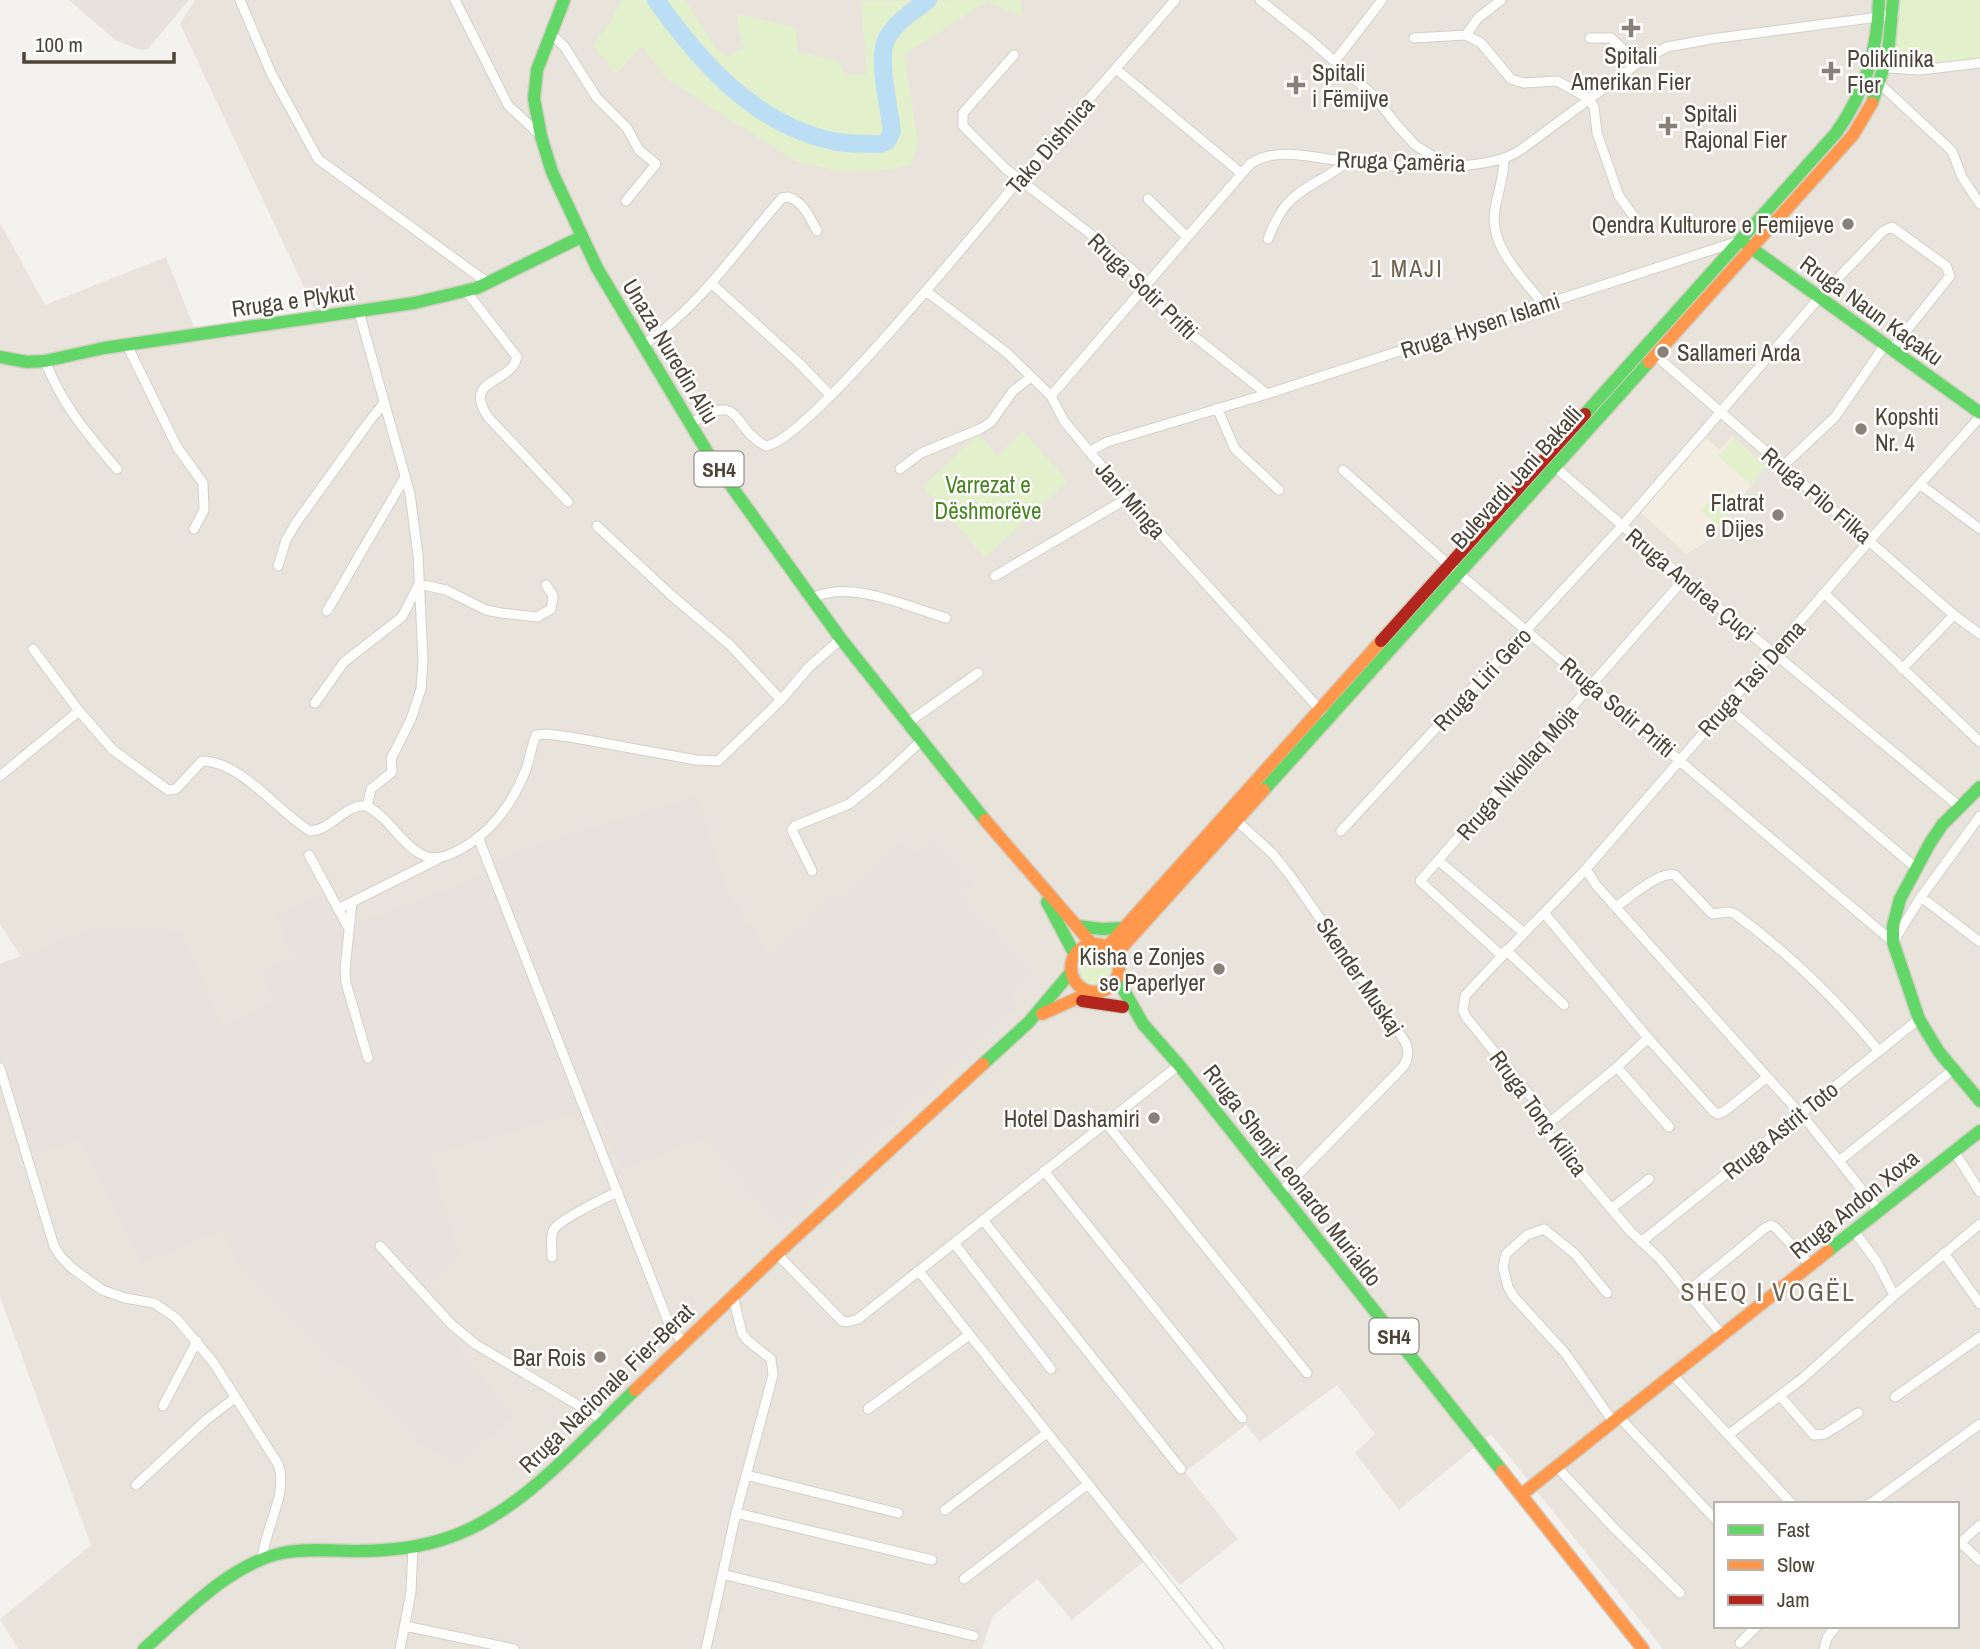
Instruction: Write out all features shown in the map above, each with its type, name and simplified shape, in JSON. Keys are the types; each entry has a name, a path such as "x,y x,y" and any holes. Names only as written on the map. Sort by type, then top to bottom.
{"main road":[{"name":"Unaza Nuredin Aliu","path":"564,0 537,70 534,99 552,172 581,237 709,455 841,639 920,742 1036,882 1092,944"},
{"name":"Bulevardi Jani Bakalli","path":"1454,569 1554,466 1655,355 1849,116 1875,53 1880,16 1879,0"},
{"name":"Bulevardi Jani Bakalli","path":"1111,951 1237,821 1325,715 1746,244 1853,135 1871,107 1887,68 1894,0"},
{"name":"Rruga e Plykut","path":"3,359 45,361 127,345 359,312 466,291 488,284 581,237"},
{"name":"Rruga Naun Kaçaku","path":"1746,244 1980,415"},
{"name":"Bulevardi Jani Bakalli","path":"1111,951 1124,928 1325,715"},
{"path":"1980,787 1942,825 1915,867 1895,912 1893,942 1919,1019 1929,1037 1980,1101"},
{"name":"Unaza Nuredin Aliu","path":"1036,882 1075,955"},
{"path":"1077,926 1124,928"},
{"path":"1071,972 1075,955 1084,947 1092,944 1111,951"},
{"name":"SH4","path":"1111,951 1119,965 1117,978"},
{"name":"SH4","path":"1071,972 1078,986 1096,992"},
{"name":"Rruga Nacionale Fier-Berat","path":"144,1649 223,1584 262,1559 299,1551 375,1551 413,1546 464,1533 495,1517 532,1488 777,1254 1029,1022 1071,972"},
{"path":"1096,992 1110,987 1117,978"},
{"name":"Rruga Shenjt Leonardo Murialdo","path":"1117,978 1143,1024"},
{"name":"Rruga Shenjt Leonardo Murialdo","path":"1096,992 1123,1007 1143,1024 1179,1065 1643,1649"},
{"name":"Rruga Nacionale Fier-Berat","path":"1029,1022 1067,1001 1096,992"},
{"path":"1067,1001 1088,1001 1123,1007"},
{"name":"Rruga Andon Xoxa","path":"1521,1495 1980,1131"}],"street":[{"path":"240,0 271,73 318,159 488,284"},
{"path":"455,0 509,105 541,136"},
{"name":"Tako Dishnica","path":"690,424 713,411 726,410 740,419 759,442 771,445 786,437 830,395 926,291 1175,0"},
{"path":"1260,0 1375,97 1405,136 1446,165"},
{"path":"1335,61 1382,0"},
{"path":"1466,35 1478,18 1501,0"},
{"name":"Rruga Çamëria","path":"1051,396 1241,173 1250,163 1266,155 1300,156 1381,166 1446,165 1504,160 1658,51 1682,44 1894,15"},
{"path":"550,33 564,46 597,98 627,128 639,150 656,164 626,201"},
{"path":"1415,38 1466,35 1480,43 1511,79 1524,83 1557,81 1588,98 1596,113 1597,134 1619,196 1632,214"},
{"path":"1590,37 1611,38 1638,63"},
{"name":"Rruga Sotir Prifti","path":"1014,55 965,111 963,126 1019,180 1093,236 1138,275 1171,317 1267,394"},
{"path":"1887,68 1920,69 1980,63"},
{"path":"1115,69 1241,173"},
{"path":"1881,85 1952,151 1962,177 1980,204"},
{"path":"1504,160 1503,180 1495,209 1496,235 1509,260 1544,305"},
{"path":"1268,239 1278,214 1287,201 1346,162"},
{"path":"643,345 674,321 711,283 782,198 788,197 797,202 817,231"},
{"path":"1148,199 1186,236"},
{"path":"1720,413 1819,299 1887,228 1896,229 1946,266 1950,276 1887,348 1835,416 1783,466"},
{"name":"Rruga Hysen Islami","path":"1090,451 1107,442 1746,244"},
{"path":"711,283 830,395"},
{"path":"466,291 517,357 513,365 483,390 480,403 488,417 568,502"},
{"name":"Jani Minga","path":"926,291 1007,353 1051,396 1064,421 1128,498 1325,715"},
{"path":"359,312 405,477 415,526 423,660 421,689 411,719 391,759 391,772 371,789 367,806"},
{"path":"127,345 177,447 203,483 204,510 194,529"},
{"name":"Rruga Pilo Filka","path":"1655,355 1954,615 1980,634"},
{"path":"45,361 65,405 117,469"},
{"path":"900,470 921,453 980,429 990,422 1013,391 1031,377"},
{"path":"278,566 286,540 296,523 384,403"},
{"path":"1217,408 1236,449 1279,491"},
{"name":"Rruga Liri Gero","path":"1341,831 1527,631 1720,413"},
{"name":"Rruga Tasi Dema","path":"1504,953 1586,869 1679,758 1980,415"},
{"name":"Rruga Andrea Çuçi","path":"1554,466 1684,579 1960,807"},
{"name":"Rruga Sotir Prifti","path":"1343,470 1454,569 1893,942"},
{"path":"327,611 405,477"},
{"path":"1921,485 1980,529"},
{"path":"995,576 1128,498"},
{"path":"597,526 730,645 780,700"},
{"name":"Rruga Nikollaq Moja","path":"1504,953 1420,881 1684,579"},
{"path":"419,584 446,590 486,610 526,617 537,617 551,609 553,596 547,585"},
{"path":"316,703 344,662 402,617 419,584"},
{"path":"813,598 831,591 853,591 946,618"},
{"path":"1825,594 1980,741"},
{"path":"1902,669 1954,615"},
{"path":"338,909 461,849 478,837 507,808 526,770 536,735 570,737 696,760 718,761 780,700 808,667 841,639"},
{"path":"33,649 113,750 167,790 176,789 202,761 218,763 310,831 320,829 355,807 367,806 387,820 419,853 429,858 440,858"},
{"path":"906,724 978,673"},
{"path":"1726,706 1915,867"},
{"path":"0,776 79,710"},
{"path":"812,871 792,830 794,827 849,804 920,742"},
{"path":"1893,942 1980,816"},
{"name":"Skender Muskaj","path":"1237,821 1272,854 1298,886 1404,1040 1408,1053 1401,1069 1280,1194"},
{"path":"478,837 669,1324 677,1338 684,1343"},
{"path":"309,855 350,931"},
{"path":"1438,861 1524,933"},
{"path":"1586,869 1596,885 1799,1114 1878,1211"},
{"path":"1617,906 1659,877 1668,873 1675,875 1712,914 1735,914 1793,959 1837,1002 1878,1051"},
{"path":"1922,897 1980,942"},
{"path":"352,902 346,983 368,1058"},
{"path":"1545,914 1648,1038 1718,1114 1766,1078"},
{"path":"1504,953 1564,1004"},
{"name":"Rruga Tonç Kilica","path":"1504,953 1465,996 1463,1010 1545,1114 1549,1123 1549,1135 1723,1336"},
{"name":"Rruga Astrit Toto","path":"1641,1242 1919,1019"},
{"path":"1549,1123 1648,1038"},
{"path":"777,1254 838,1318 847,1322 867,1313 1179,1065"},
{"path":"1617,1067 1669,1127"},
{"path":"0,1069 54,1246 61,1257 102,1290 115,1296 154,1303 176,1318 197,1340 270,1450 281,1471 279,1497 264,1542 262,1559"},
{"path":"1839,1161 1954,1069"},
{"path":"1106,1123 1307,1373"},
{"path":"1954,1151 1980,1192"},
{"path":"1044,1171 1242,1418"},
{"path":"1611,1209 1649,1179"},
{"path":"552,1257 552,1238 556,1226 600,1199 618,1192"},
{"path":"983,1220 1181,1469"},
{"path":"1728,1435 1823,1361 1894,1295 1980,1224"},
{"path":"1687,1292 1771,1225 1811,1266"},
{"path":"1607,1293 1574,1253 1544,1229 1527,1235 1503,1259 1505,1276 1514,1297 1564,1353 1617,1420 1714,1518"},
{"path":"1854,1231 1877,1262 1894,1295"},
{"path":"954,1243 1051,1369"},
{"path":"380,1246 452,1325 475,1344 603,1420"},
{"path":"1944,1253 1980,1304"},
{"path":"919,1271 1219,1649"},
{"path":"706,1649 736,1513 773,1375 771,1359 742,1333 733,1296"},
{"path":"868,1409 969,1335"},
{"path":"1895,1397 1980,1337"},
{"path":"163,1406 197,1340"},
{"path":"1673,1376 1790,1502"},
{"path":"1780,1396 1814,1435 1825,1434 1858,1413"},
{"path":"136,1485 206,1420 235,1398"},
{"path":"1873,1502 1980,1424"},
{"path":"945,1510 1047,1433"},
{"path":"1557,1467 1680,1593"},
{"path":"746,1475 898,1513"},
{"path":"964,1579 1088,1484"},
{"path":"736,1513 932,1560"},
{"path":"1980,1525 1959,1545 1980,1561"},
{"path":"400,1649 414,1564 413,1546"},
{"path":"722,1574 974,1636"},
{"path":"405,1626 514,1649"},
{"path":"1740,1643 1755,1628"},
{"path":"1824,1649 1827,1638 1834,1628"}],"shaded area":[{"path":"69,0 189,0 148,49 140,50 115,40"},
{"path":"195,0 1980,0 1980,1649 1663,1649 1491,1434 1399,1510 1355,1453 1375,1434 1337,1385 1260,1442 1246,1425 1185,1472 1238,1539 1180,1585 1153,1554 1072,1620 1037,1579 993,1616 982,1649 18,1649 0,1619 91,1545 0,1297 0,965 21,957 0,924 0,223 45,305 166,257 200,342 321,323 180,24"},
{"path":"1732,436 1766,466 1708,541 1686,554 1639,511 1705,437 1720,450"},
{"path":"697,796 731,903 739,905 745,925 753,922 768,957 806,921 830,892 838,900 901,842 917,853 932,840 973,884 960,894 1035,973 1010,997 1019,1005 781,1228 702,1138 623,1170 595,1108 429,1155 460,1257 418,1295 513,1416 456,1468 450,1460 422,1446 343,1363 335,1367 243,1271 222,1230 141,1264 79,1139 34,1156 0,1051 0,964 97,926 182,931 222,1026 275,1002 258,973 293,956 275,915 321,893 356,923 482,876 500,858 540,843"}],"green space":[{"path":"622,0 685,0 719,52 729,57 744,47 737,22 739,14 796,28 797,52 838,61 845,75 867,74 861,1 1020,0 1023,17 987,1 904,55 918,143 911,165 887,170 839,171 795,161 667,79 642,46 616,74 593,45 611,21"},
{"path":"1896,0 1980,0 1980,59 1920,66 1890,65"},
{"name":"Varrezat e Dëshmorëve","path":"1023,431 1067,481 985,558 923,486 978,435 998,455"},
{"path":"1734,438 1766,466 1750,484 1718,456"},
{"path":"1721,488 1738,502 1718,525 1701,511"},
{"path":"1095,954 1106,958 1110,969 1106,980 1095,984 1084,980 1080,969 1084,958"}],"waterway":[{"path":"656,0 691,46 731,87 778,121 805,133 839,142 881,144 887,141 892,132 883,70 884,46 896,26 928,0"}],"traffic: fast":[{"path":"564,0 537,70 534,99 552,172 597,268 709,455 841,639 985,820"},
{"path":"1585,414 1836,133 1855,102 1868,70 1876,36 1879,0"},
{"path":"1872,103 1888,54 1893,0"},
{"path":"0,357 27,362 45,361 104,348 414,303 477,288 581,237"},
{"path":"1747,245 1980,413"},
{"path":"1264,790 1649,362"},
{"path":"1980,787 1942,825 1930,843 1900,899 1893,926 1893,942 1919,1019 1939,1052 1980,1101"},
{"path":"1047,902 1075,955"},
{"path":"1077,926 1124,928"},
{"path":"983,1064 1029,1022 1071,972"},
{"path":"1117,978 1143,1024 1179,1065 1502,1471"},
{"path":"1828,1251 1980,1131"},
{"path":"144,1649 225,1579 262,1559 300,1551 404,1548 439,1541 476,1526 526,1493 635,1390"}],"traffic: slow":[{"path":"1649,362 1853,135 1872,103"},
{"path":"1107,947 1381,641"},
{"path":"1115,955 1264,790"},
{"path":"985,820 1092,944"},
{"path":"1095,944 1112,951 1119,968 1112,985 1095,992 1078,985 1071,968 1078,951 1095,944"},
{"path":"1042,1014 1091,992"},
{"path":"635,1390 777,1254 983,1064"},
{"path":"1521,1495 1828,1251"},
{"path":"1502,1471 1643,1649"}],"traffic: jam":[{"path":"1381,641 1585,414"},
{"path":"1082,1001 1123,1007"}],"place":[{"name":"Spitali Amerikan Fier","path":"1631,28"},
{"name":"Poliklinika Fier","path":"1831,71"},
{"name":"Spitali i Fëmijve","path":"1296,85"},
{"name":"Spitali Rajonal Fier","path":"1668,126"},
{"name":"Qendra Kulturore e Femijeve","path":"1848,224"},
{"name":"Sallameri Arda","path":"1663,352"},
{"name":"Kopshti Nr. 4","path":"1861,429"},
{"name":"Flatrat e Dijes","path":"1778,515"},
{"name":"Kisha e Zonjes se Paperlyer","path":"1219,969"},
{"name":"Hotel Dashamiri","path":"1154,1118"},
{"name":"Bar Rois","path":"600,1357"}],"district":[{"name":"1 MAJI","path":"1407,268"},
{"name":"SHEQ I VOGËL","path":"1768,1291"}]}
